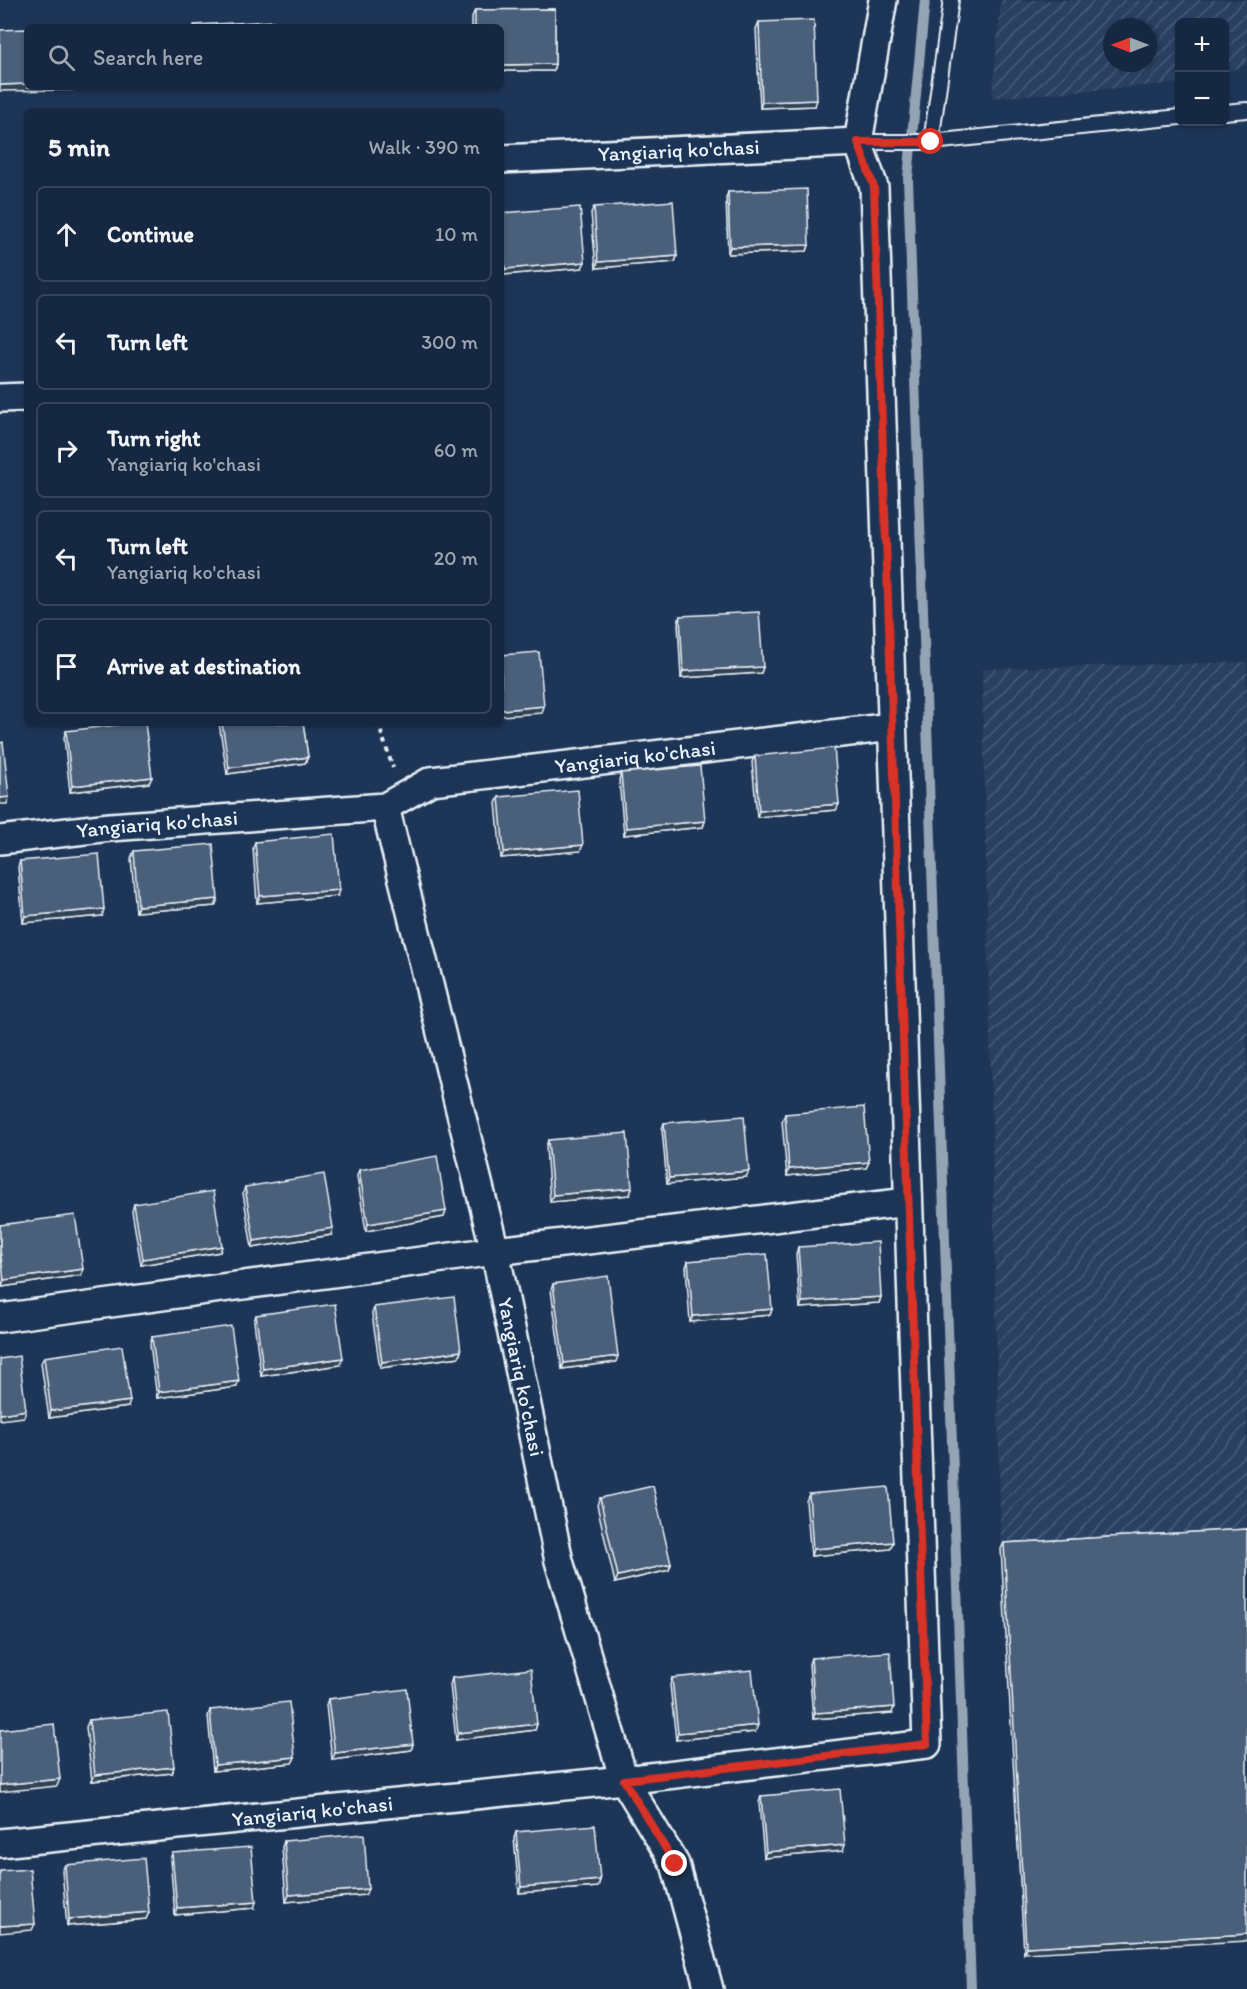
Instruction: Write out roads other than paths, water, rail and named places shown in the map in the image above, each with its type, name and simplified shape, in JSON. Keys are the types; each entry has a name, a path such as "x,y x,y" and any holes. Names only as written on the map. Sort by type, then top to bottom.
{"street":[{"path":"0,1318 495,1251 908,1202 874,187 858,142 882,0"},
{"name":"Yangiariq ko'chasi","path":"504,159 858,142"},
{"path":"0,398 24,397"},
{"name":"Yangiariq ko'chasi","path":"0,840 110,827 394,802 431,781 892,727"},
{"name":"Yangiariq ko'chasi","path":"394,802 495,1251 559,1561 624,1780 675,1864 710,1989"},
{"name":"Yangiariq ko'chasi","path":"0,1843 624,1780 927,1744 908,1202"}],"lane":[{"path":"931,142 951,0"},
{"path":"1229,112 1247,110"},
{"path":"858,142 931,142 1175,117"}],"waterway":[{"path":"925,0 908,178 971,1989"}]}
